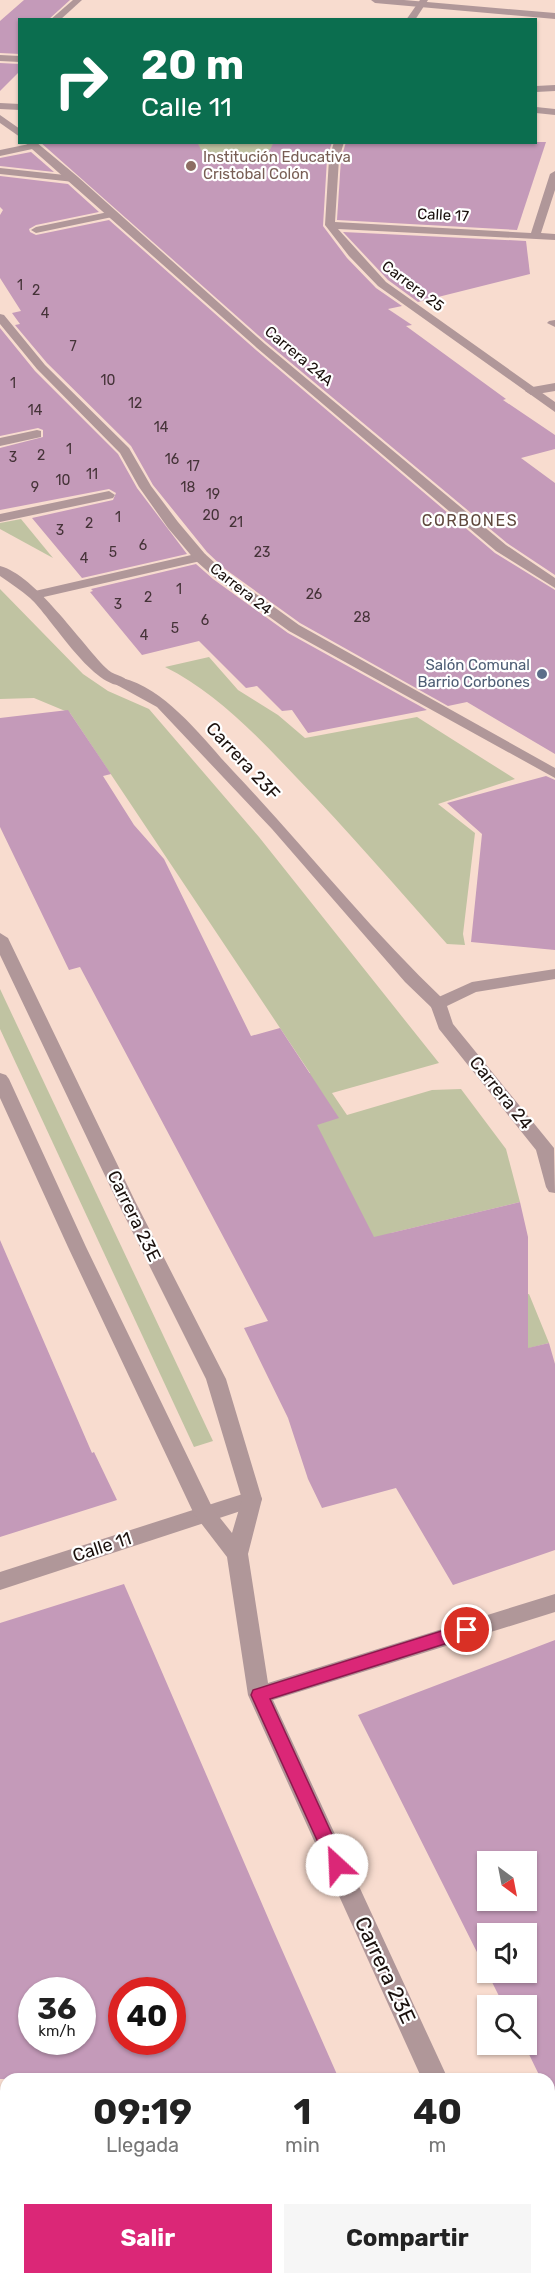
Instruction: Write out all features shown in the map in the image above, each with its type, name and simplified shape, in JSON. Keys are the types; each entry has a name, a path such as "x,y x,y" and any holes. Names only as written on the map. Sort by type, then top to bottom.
{"street":[{"path":"56,18 78,0"},
{"path":"375,0 422,2 555,16"},
{"path":"411,18 422,2"},
{"path":"4,58 18,49"},
{"path":"537,89 555,88"},
{"path":"0,106 18,107"},
{"path":"537,110 555,112"},
{"path":"0,118 18,132"},
{"path":"0,153 32,144"},
{"name":"Carrera 24A","path":"32,144 261,346 492,540 555,584"},
{"path":"330,225 334,159 338,144"},
{"path":"0,171 74,179"},
{"path":"535,235 555,174"},
{"path":"36,230 113,214"},
{"name":"Calle 17","path":"330,225 555,237"},
{"name":"Carrera 25","path":"330,225 353,255 382,284 555,408"},
{"name":"Carrera 24","path":"0,317 40,367 125,451 145,487 200,557 255,601 294,628 555,774"},
{"path":"531,391 555,387"},
{"path":"0,442 37,434"},
{"path":"0,518 109,495"},
{"path":"35,595 200,557"},
{"name":"Carrera 23F","path":"0,570 35,595 103,674 162,704 277,826 411,978 438,1004"},
{"name":"Carrera 23E","path":"0,938 126,1201 216,1379 252,1499 237,1554 259,1695 431,2073"},
{"path":"438,1004 472,987 555,974"},
{"name":"Carrera 24","path":"438,1004 445,1025 545,1148 555,1187"},
{"name":"Carrera 23E","path":"0,1079 77,1247 205,1514 237,1554"},
{"path":"205,1514 252,1499"},
{"name":"Calle 11","path":"0,1581 205,1514"},
{"path":"259,1695 555,1603"}],"green space":[{"path":"198,144 273,144 262,164 205,159"},
{"path":"21,519 53,558 0,529 0,523"},
{"path":"0,589 83,674 108,691 149,709 259,837 439,1063 332,1093 347,1115 432,1090 461,1089 506,1149 520,1202 391,1233 431,1318 529,1294 549,1343 420,1376 290,1077 310,1073 70,713 34,698 0,699"},
{"path":"209,657 238,690 278,715 305,738 417,717 515,779 438,804 475,833 463,934 465,945 447,944 354,839 236,716 202,689 165,667"},
{"path":"0,989 213,1441 194,1447 0,1029"}],"building":[{"path":"24,0 70,0 50,18 18,18 18,54 0,53 0,21"},
{"path":"0,63 18,64 18,73 0,91"},
{"path":"537,142 546,142 517,230 337,220 341,159 345,144 537,144"},
{"path":"42,144 198,144 206,159 263,162 273,144 331,144 327,159 323,226 347,258 376,288 402,306 388,309 412,325 406,326 506,399 503,400 555,435 555,449 521,458 555,483 555,575 507,543 266,342"},
{"path":"31,152 54,172 0,166 0,158"},
{"path":"0,176 68,184 99,212 36,225 29,229 30,232 36,235 109,220 256,350 495,553 555,590 555,754 467,702 448,706 300,623 225,569 207,552 153,485 131,446 47,363 15,325 20,324 12,313 21,311 0,278 0,215 3,210 0,207"},
{"path":"343,232 526,241 530,274 418,302 388,280"},
{"path":"0,328 35,371 118,454 137,488 187,554 82,578 32,518 113,500 116,493 109,489 0,510 0,448 43,437 43,430 38,428 0,436"},
{"path":"196,564 213,579 288,633 427,710 308,733 292,710 282,711 257,686 246,688 199,641 142,655 90,592 93,591 91,589"},
{"path":"68,710 111,774 103,776 134,825 164,859 251,1036 280,1028 339,1118 317,1125 374,1237 520,1202 528,1237 528,1348 549,1343 555,1364 555,1550 453,1585 396,1488 322,1508 308,1479 288,1418 244,1328 268,1321 80,967 69,970 0,827 0,718"},
{"path":"546,776 555,780 555,950 471,942 482,834 447,803"},
{"path":"0,1240 92,1453 94,1452 117,1500 0,1537"},
{"path":"124,1584 336,2073 0,2073 0,1623"},
{"path":"555,1640 555,2073 538,2073 529,2055 537,2055 537,1995 498,1995 492,1983 537,1983 537,1923 477,1923 477,1952 358,1715"}],"place":[{"name":"Institución Educativa Cristobal Colón","path":"191,166"},
{"name":"Salón Comunal Barrio Corbones","path":"542,674"}],"district":[{"name":"CORBONES","path":"470,520"}],"route":[{"path":"337,1865 259,1695 467,1630"}]}
